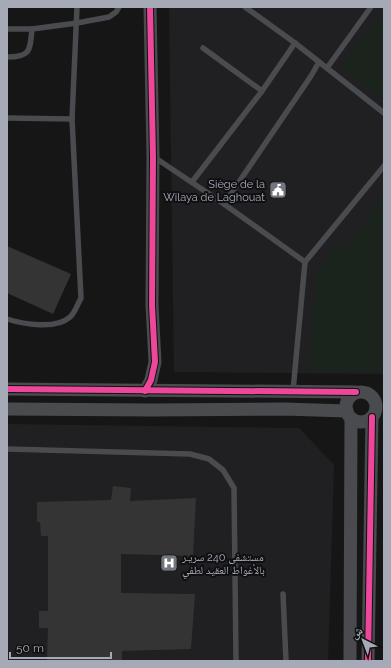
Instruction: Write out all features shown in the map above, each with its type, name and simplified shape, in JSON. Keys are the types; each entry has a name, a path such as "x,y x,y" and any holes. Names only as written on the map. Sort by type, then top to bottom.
{"street":[{"path":"150,7 153,157 152,305 155,362 164,391"},
{"path":"145,391 151,380 155,362"},
{"path":"7,389 356,392 377,396 368,661"},
{"path":"350,661 349,414 346,406 348,400 356,392"},
{"path":"7,408 152,410 284,409 349,414 355,420 364,421 377,412"}],"lane":[{"path":"7,319 45,325 60,323 71,317 81,298 72,119 77,7"},
{"path":"7,29 32,29 109,17 116,12 119,7"},
{"path":"245,7 295,43 384,113"},
{"path":"327,68 371,7"},
{"path":"7,57 18,57 25,54 30,49 32,29"},
{"path":"192,182 262,91 295,43"},
{"path":"203,48 262,91"},
{"path":"224,204 319,62"},
{"path":"7,118 72,119"},
{"path":"153,157 224,204 305,262"},
{"path":"293,392 305,262 384,166"},
{"path":"7,449 190,454 209,459 223,470 234,488 236,661"},
{"path":"283,594 286,661"}],"shaded area":[{"name":"Siège de la Wilaya de Laghouat","path":"169,7 384,7 384,374 174,372"},
{"path":"384,9 384,100 341,67"},
{"path":"384,196 384,371 309,371 316,273 336,245 345,249"},
{"name":"مستشفى 240 سريـر بالأغواط العقيد لطفي","path":"7,424 299,428 334,465 328,661 7,661"}],"building":[{"path":"7,246 71,274 53,314 7,293"},
{"path":"113,486 131,488 130,501 196,498 193,556 121,554 121,593 195,594 191,649 122,651 122,661 47,661 48,628 39,628 39,611 48,611 48,536 41,536 40,522 37,522 37,502 111,500"}],"cycle path":[{"path":"145,391 151,380 155,362 152,305 153,157 150,7"},
{"path":"7,389 356,392"},
{"path":"368,661 372,417"}],"place":[{"name":"Siège de la Wilaya de Laghouat","path":"278,190"},
{"name":"مستشفى 240 سريـر بالأغواط العقيد لطفي","path":"169,563"}]}
